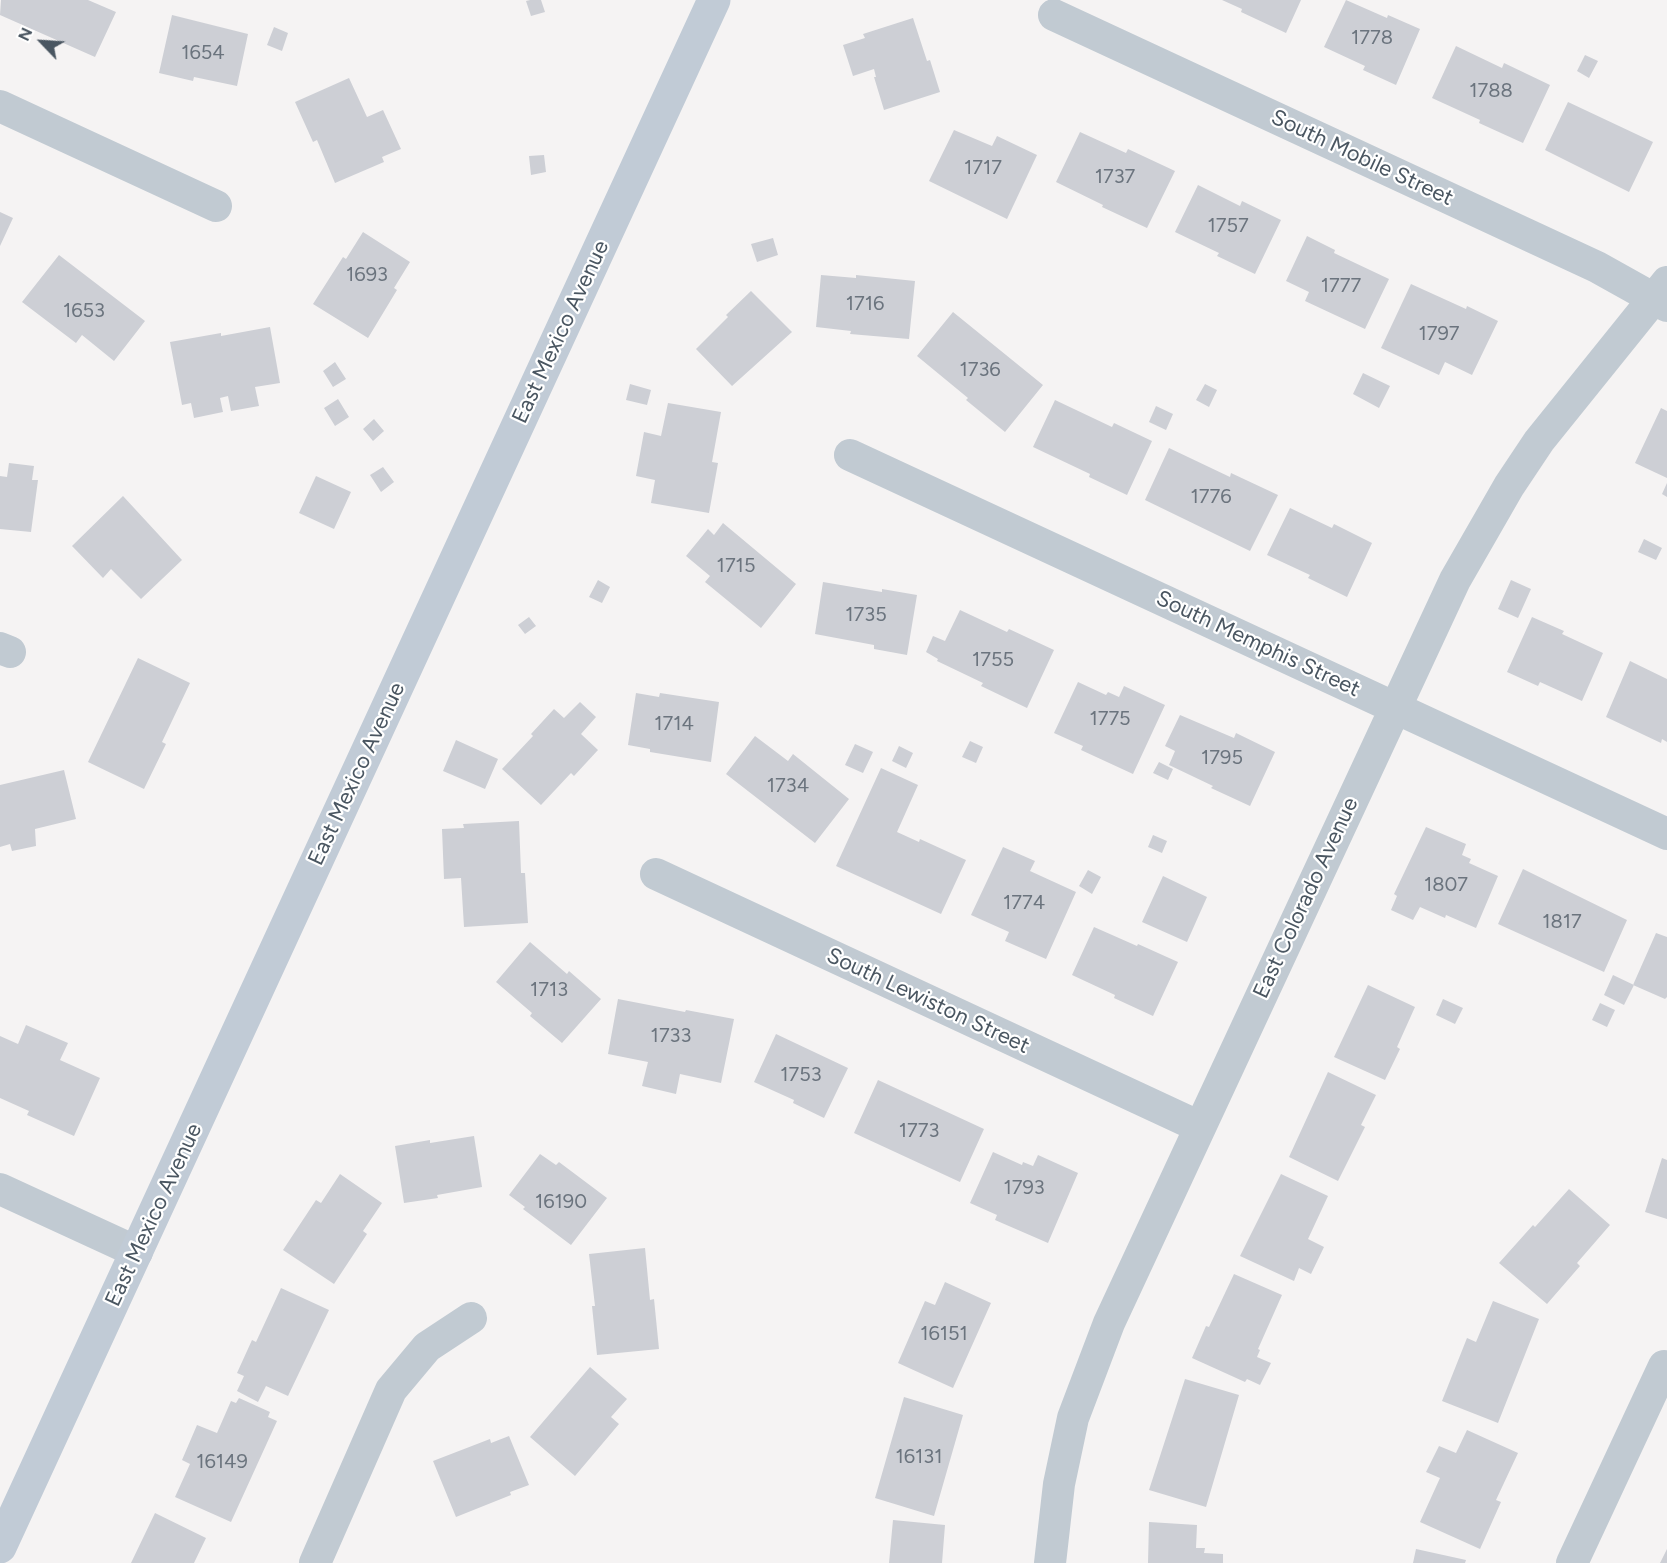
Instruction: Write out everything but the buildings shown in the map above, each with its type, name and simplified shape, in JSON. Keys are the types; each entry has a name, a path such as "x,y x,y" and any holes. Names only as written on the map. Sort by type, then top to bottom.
{"street":[{"name":"East Mexico Avenue","path":"0,1547 714,0"},
{"name":"South Mobile Street","path":"1054,15 1662,296"},
{"path":"0,106 216,206"},
{"name":"East Colorado Avenue","path":"1050,1563 1059,1484 1073,1418 1109,1323 1455,580 1509,486 1539,441 1662,296"},
{"name":"South Memphis Street","path":"850,455 1667,834"},
{"name":"South Lewiston Street","path":"656,874 1200,1127"},
{"path":"0,1189 137,1252"},
{"path":"315,1563 391,1390 427,1347 471,1318"},
{"path":"1572,1563 1664,1366"}]}
